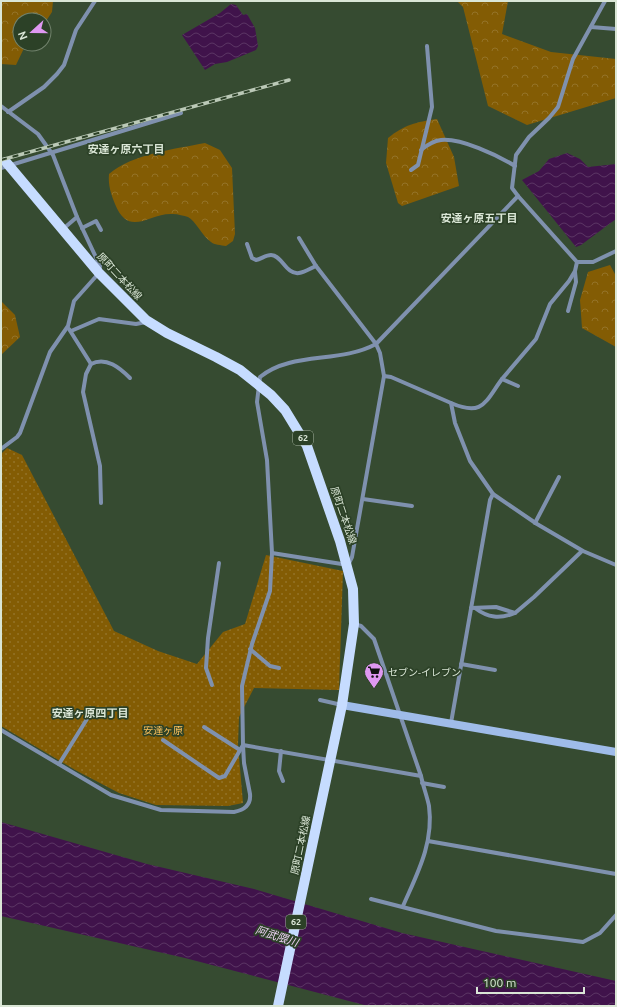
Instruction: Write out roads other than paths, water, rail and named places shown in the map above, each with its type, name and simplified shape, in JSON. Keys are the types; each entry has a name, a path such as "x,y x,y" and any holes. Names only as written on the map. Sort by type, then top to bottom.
{"main road":[{"name":"原町二本松線","path":"6,165 63,229 99,273 148,322 166,333 226,362 258,384 286,410 307,446 348,565 354,600 354,624 342,705 278,1006"}],"street":[{"path":"8,112 44,87 57,74 64,65 76,30 95,1"},
{"path":"605,1 573,58 558,107 521,146 516,154 512,188 577,262 593,262 616,251"},
{"path":"591,27 616,29"},
{"path":"411,170 418,166 432,107 427,46"},
{"path":"1,106 38,134 52,152 82,228 100,266 99,273 74,300 68,326 50,352 20,433 17,438 1,449"},
{"path":"6,165 181,113"},
{"path":"421,150 429,144 440,140 451,140 493,155 515,166"},
{"path":"1,730 111,795 158,810 234,812 245,808 250,799 244,763 242,686 250,649 270,591 272,553 267,460 256,402 260,377 268,370 282,364 345,355 362,351 376,344 518,196"},
{"path":"63,229 77,216"},
{"path":"82,228 96,221 101,230"},
{"path":"272,553 348,565 352,557 364,499 384,376 380,353 376,344 316,266 300,238"},
{"path":"247,244 252,258 256,260 270,255 276,256 296,273 300,273 316,266"},
{"path":"568,311 576,282 575,271 577,262"},
{"path":"384,376 391,376 464,409 478,409 536,339 550,304 575,271"},
{"path":"71,331 99,319 136,324 148,322"},
{"path":"68,326 91,364"},
{"path":"91,364 101,362 110,363 118,366 130,378"},
{"path":"91,364 86,374 83,392 100,466 101,503"},
{"path":"502,379 518,386"},
{"path":"451,403 455,423 470,461 493,494 535,523 582,551 616,565"},
{"path":"535,523 559,477"},
{"path":"450,724 473,608 490,500 493,494"},
{"path":"364,499 412,506"},
{"path":"473,608 487,616 504,618 515,613 582,551"},
{"path":"212,685 206,668 208,638 219,563"},
{"path":"473,608 496,607 515,613"},
{"path":"354,624 361,626 374,639 421,776 429,806 428,841 426,853 403,906"},
{"path":"250,649 270,666 279,668"},
{"path":"461,664 495,670"},
{"path":"320,700 400,716 616,752"},
{"path":"59,764 87,719"},
{"path":"204,727 240,750"},
{"path":"162,740 219,778 224,776 243,745"},
{"path":"243,745 421,776"},
{"path":"281,751 279,771 283,781"},
{"path":"422,783 444,787"},
{"path":"428,841 616,874"},
{"path":"371,899 496,931 583,942 600,933 616,915"}],"water":[{"path":"231,4 236,5 243,15 247,14 255,28 258,46 256,50 227,62 215,64 205,70 182,35 220,13"},
{"path":"567,153 580,159 588,167 616,164 616,219 581,245 576,247 522,180 539,171 549,159"},
{"name":"阿武隈川","path":"1,822 147,864 254,889 402,933 616,981 616,1006 368,1006 185,958 1,916"}],"railway":[{"path":"1,160 289,80"}],"place":[{"name":"セブン-イレブン","path":"374,689"}],"district":[{"name":"安達ヶ原六丁目","path":"126,149"},
{"name":"安達ヶ原五丁目","path":"479,218"},
{"name":"安達ヶ原四丁目","path":"90,713"}],"park label":[{"name":"安達ヶ原","path":"163,730"}]}
